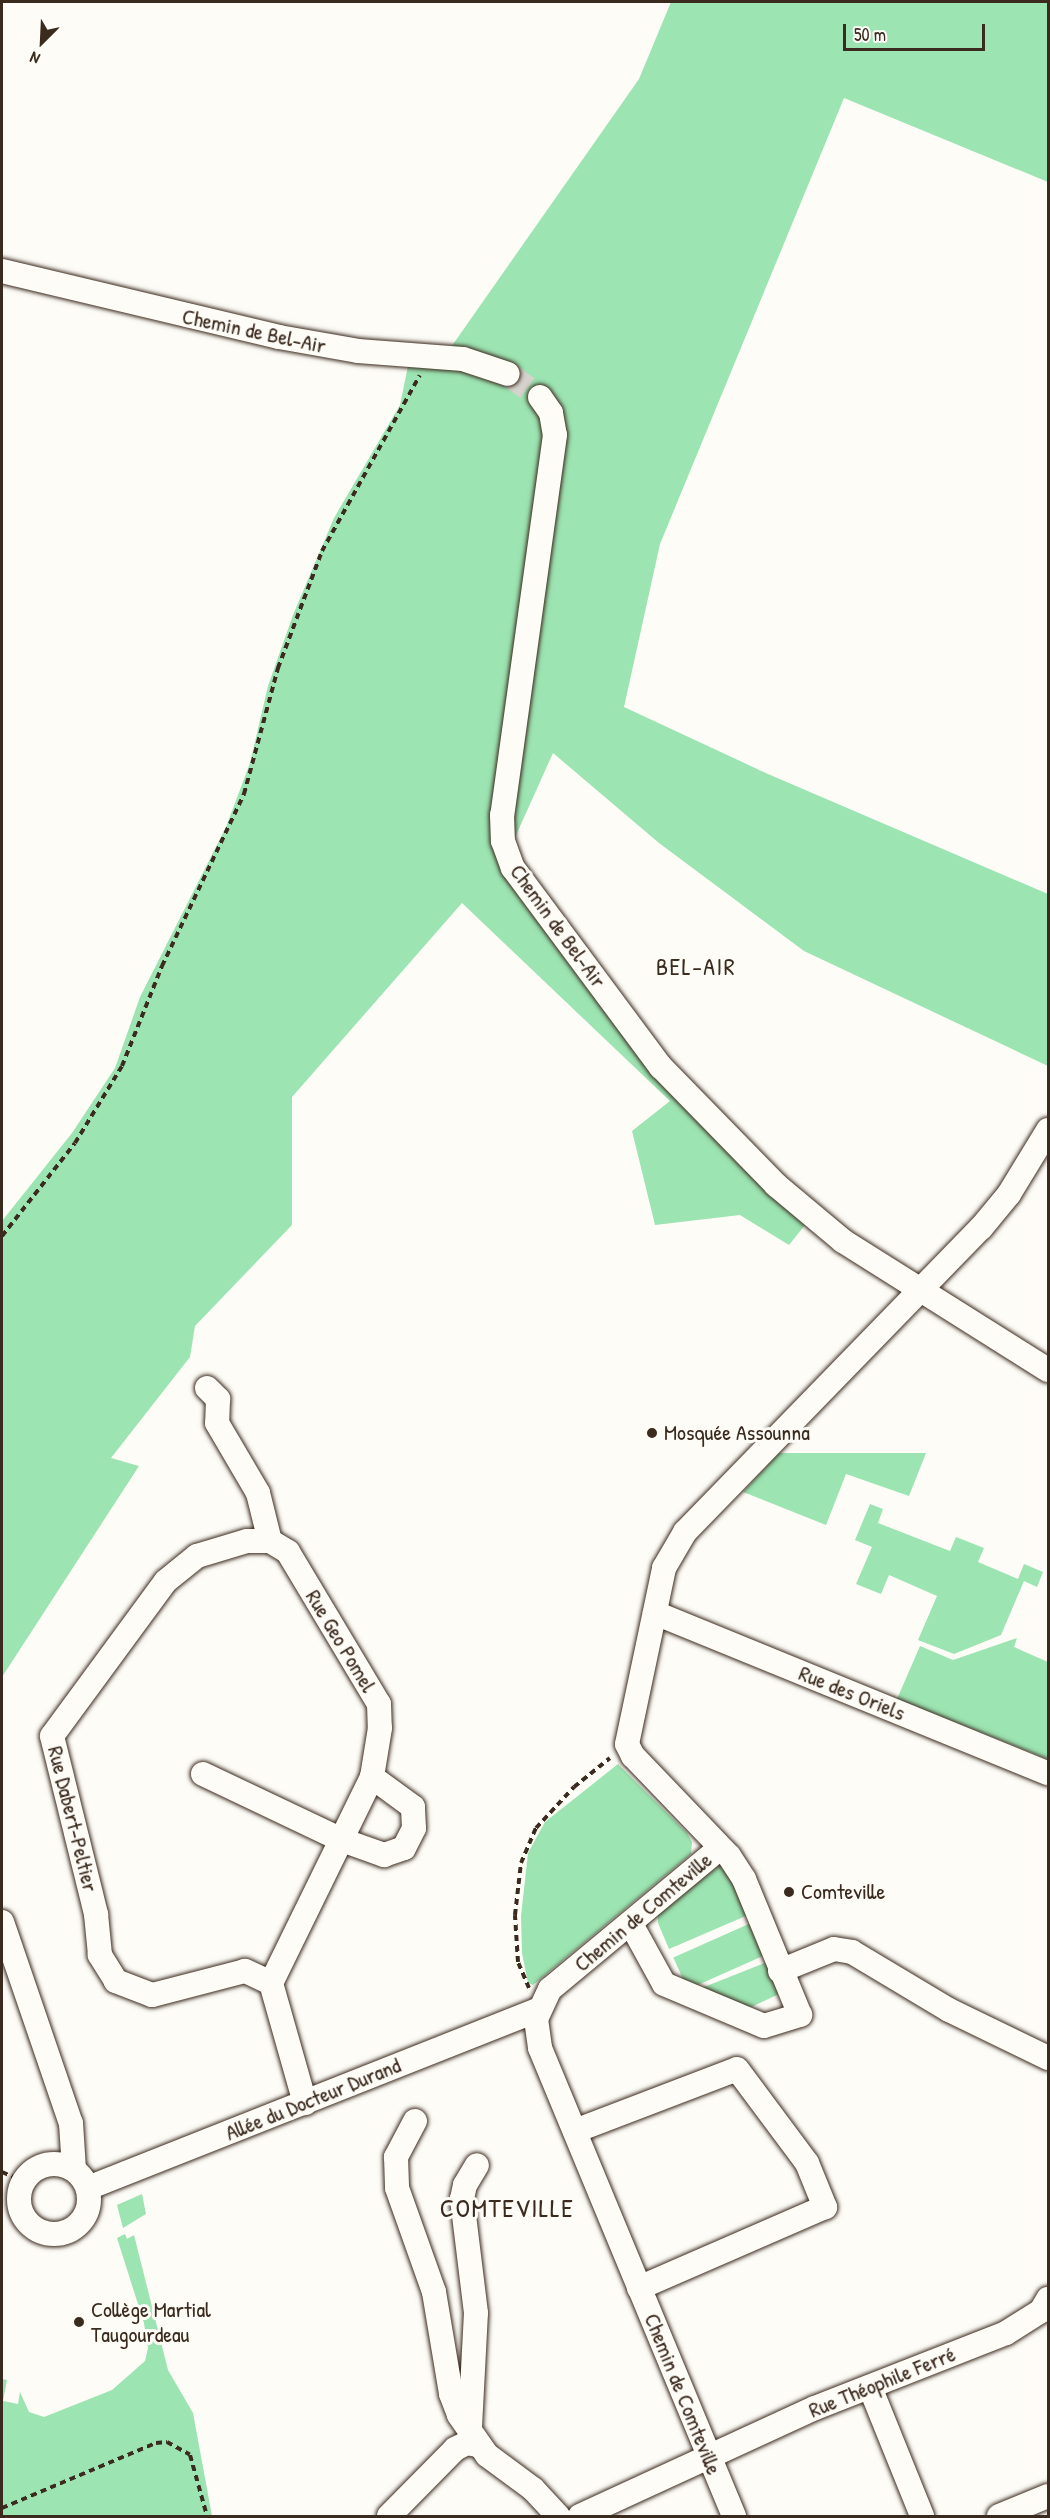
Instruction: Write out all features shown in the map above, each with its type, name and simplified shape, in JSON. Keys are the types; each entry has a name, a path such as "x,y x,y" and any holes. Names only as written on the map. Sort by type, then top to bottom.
{"street":[{"name":"Chemin de Bel-Air","path":"2,271 200,321 316,345 474,361 508,374"},
{"name":"Chemin de Bel-Air","path":"540,397 554,420 555,444 502,814 509,859 677,1084 806,1212 919,1290 1048,1370"},
{"path":"627,1744 664,1568 679,1539 996,1210 1048,1130"},
{"path":"207,1388 218,1399 216,1423 258,1493 259,1541"},
{"name":"Rue Geo Pomel","path":"259,1541 288,1552 379,1704 380,1728 372,1777 272,1983"},
{"name":"Rue Dabert-Peltier","path":"259,1541 197,1556 166,1581 52,1736 96,1914 100,1955 116,1981 152,1995 245,1971 272,1983"},
{"name":"Rue des Oriels","path":"656,1613 1048,1773"},
{"name":"Chemin de Comteville","path":"627,1744 633,1756 720,1848 550,1989 537,2010 540,2048 734,2517"},
{"path":"203,1774 342,1840 384,1855 404,1848 414,1828 413,1807 372,1777"},
{"path":"631,1924 664,1984 765,2026 800,2015 744,1879 720,1848"},
{"path":"2,1922 71,2123 88,2210 74,2228 52,2234 40,2231 24,2215 20,2204 24,2182 47,2165 81,2179"},
{"path":"780,1971 834,1949 852,1952 959,2015 1048,2058"},
{"path":"272,1983 305,2103"},
{"name":"Allée du Docteur Durand","path":"81,2179 305,2103 537,2010"},
{"path":"575,2131 737,2068 784,2129 816,2185 825,2207 639,2288"},
{"path":"415,2121 396,2157 397,2188 434,2292 451,2394 465,2428 477,2445 533,2488 558,2517"},
{"path":"477,2164 465,2185 462,2199 475,2282 475,2344 468,2410 477,2445"},
{"name":"Rue Théophile Ferré","path":"580,2517 709,2457 870,2387 1006,2334 1041,2311 1048,2299"},
{"path":"870,2387 922,2517"},
{"path":"389,2517 455,2449 467,2443 477,2445"},
{"path":"999,2517 1048,2496"}],"path":[{"path":"2,1236 75,1143 122,1066 162,966 244,794 279,668 322,551 431,356"},
{"path":"537,2010 518,1962 515,1915 520,1863 536,1828 574,1787 627,1744"},
{"path":"2,2172 24,2182"},
{"path":"2,2508 156,2443 167,2442 190,2455 207,2517"}],"green space":[{"path":"671,2 1048,2 1048,182 844,98 660,544 624,707 768,774 1048,894 1048,1066 804,951 659,843 553,753 504,862 677,1089 805,1225 789,1245 740,1215 655,1225 632,1131 670,1101 462,903 292,1097 292,1225 195,1326 190,1357 111,1458 139,1466 2,1677 2,1221 72,1133 115,1068 140,997 226,827 250,763 268,686 293,615 334,518 400,405 409,361 449,350 639,79"},
{"path":"779,1453 926,1453 909,1496 846,1474 826,1525 743,1492"},
{"path":"870,1504 883,1509 878,1523 950,1551 956,1537 984,1548 978,1562 1018,1579 1024,1564 1043,1572 1037,1587 1024,1581 1001,1635 954,1654 918,1640 937,1596 889,1575 881,1594 856,1584 872,1547 855,1540"},
{"path":"1017,1638 1014,1647 1048,1662 1048,1759 897,1699 920,1646 953,1660"},
{"path":"618,1764 687,1833 692,1842 691,1854 533,1985 528,1983 522,1953 521,1916 528,1853 545,1822"},
{"path":"719,1866 727,1868 748,1915 669,1949 658,1923 658,1913"},
{"path":"751,1923 765,1955 688,1990 673,1958"},
{"path":"767,1962 781,1993 747,2009 699,1989"},
{"path":"142,2194 146,2214 123,2228 117,2205"},
{"path":"125,2234 127,2239 134,2235 168,2370 193,2413 212,2516 2,2516 2,2379 7,2380 3,2401 18,2404 20,2392 29,2412 44,2417 112,2390 145,2361 148,2348 144,2323 117,2238"}],"tunnel":[{"path":"508,374 540,397"}],"place":[{"name":"Mosquée Assounna","path":"652,1433"},
{"name":"Comteville","path":"789,1892"},
{"name":"Collège Martial Taugourdeau","path":"79,2322"}],"district":[{"name":"BEL-AIR","path":"696,967"},
{"name":"COMTEVILLE","path":"507,2208"}]}
